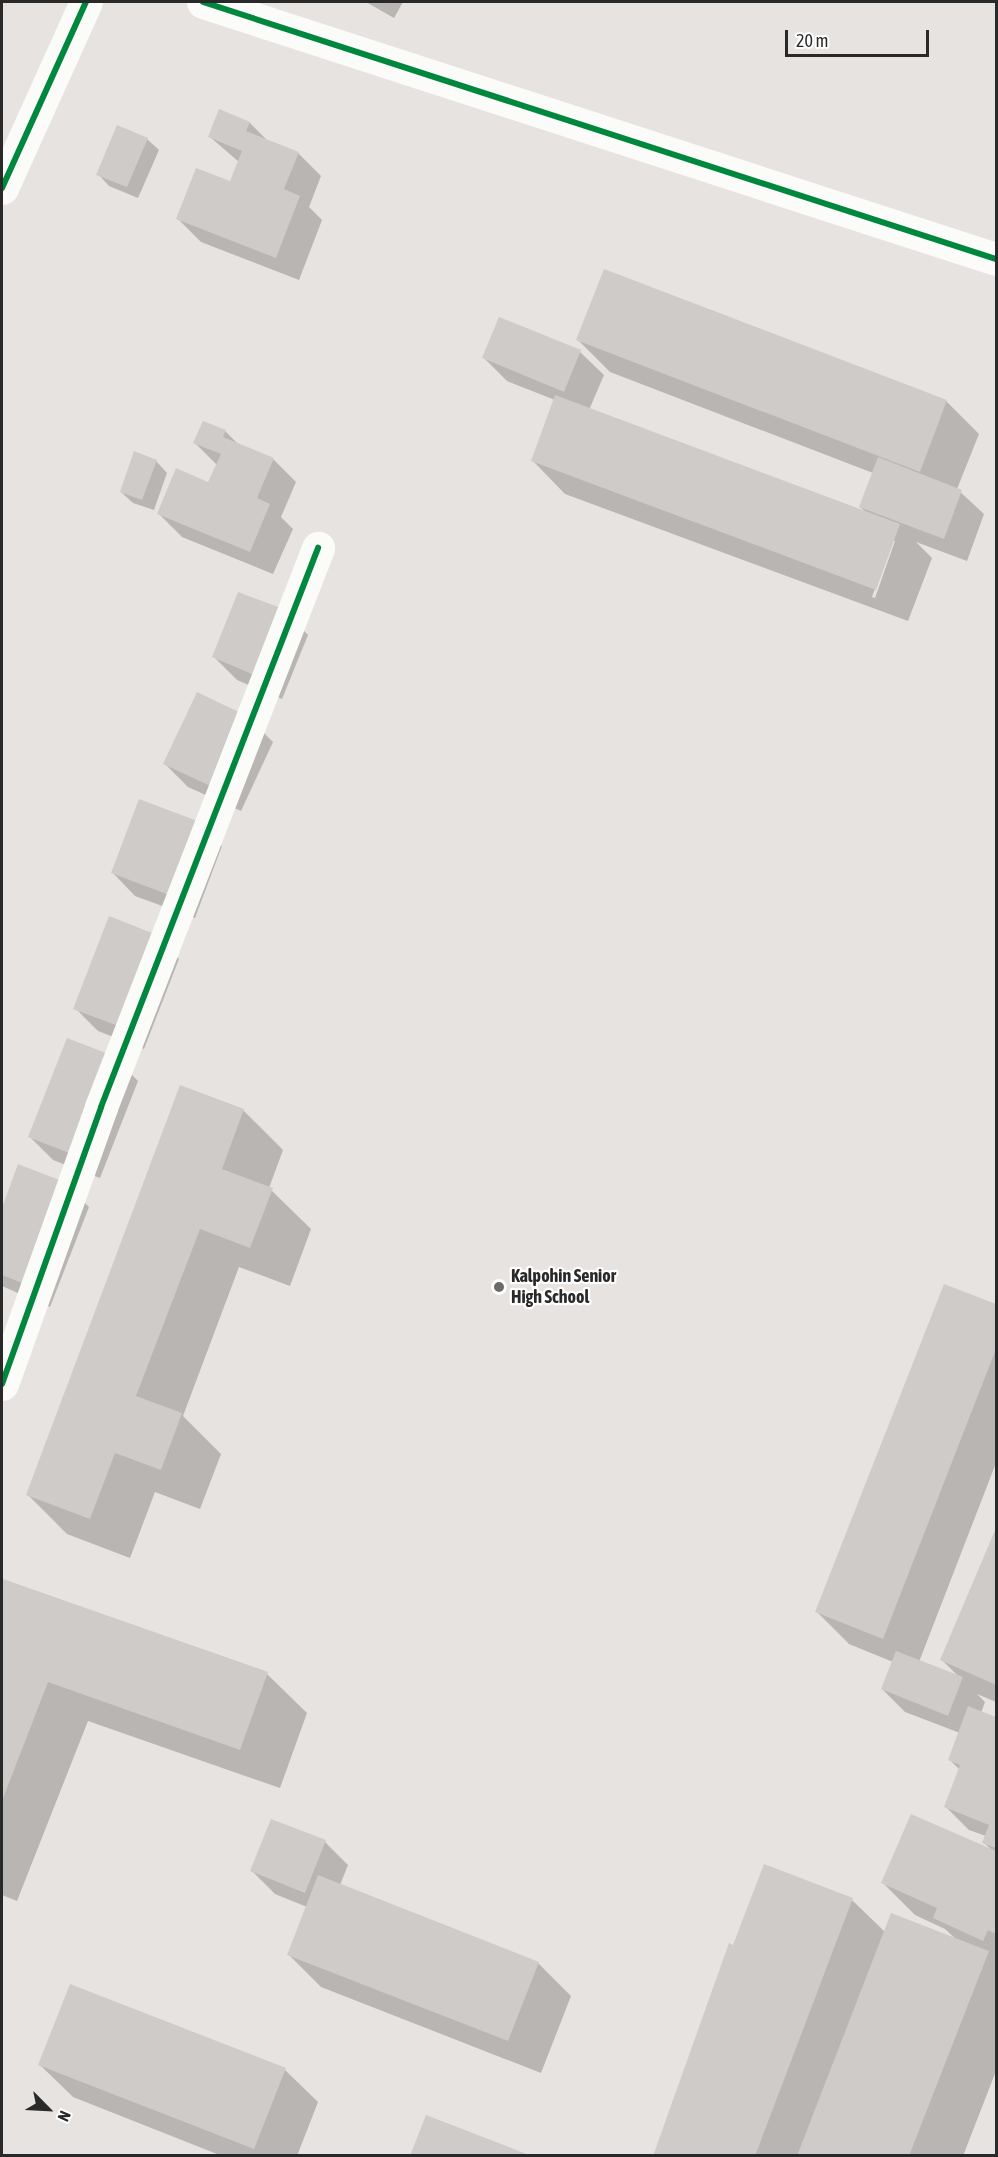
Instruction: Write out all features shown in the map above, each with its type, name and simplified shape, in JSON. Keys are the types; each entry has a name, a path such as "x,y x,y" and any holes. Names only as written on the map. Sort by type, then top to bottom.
{"street":[{"path":"2,189 86,2"},
{"path":"203,2 996,259"},
{"path":"2,1384 101,1107 318,548"}],"building":[{"path":"219,109 250,122 246,131 299,152 284,189 300,196 276,258 176,219 196,168 230,181 242,151 208,137"},
{"path":"117,125 148,138 127,187 96,175"},
{"path":"604,269 947,400 920,472 576,340"},
{"path":"499,317 581,350 564,392 482,358"},
{"path":"555,395 900,524 876,590 531,461"},
{"path":"203,421 226,430 223,437 274,458 257,498 270,504 250,552 157,514 176,468 208,482 221,454 193,443"},
{"path":"134,451 157,460 142,500 120,492"},
{"path":"878,457 962,490 944,539 859,507"},
{"path":"238,592 286,610 259,677 212,657"},
{"path":"197,692 251,718 217,789 163,764"},
{"path":"139,799 200,822 172,896 111,873"},
{"path":"109,916 157,935 121,1027 73,1009"},
{"path":"67,1038 116,1057 77,1156 28,1137"},
{"path":"180,1085 244,1109 222,1169 273,1188 250,1248 200,1229 136,1396 182,1413 161,1470 115,1453 90,1519 26,1495"},
{"path":"18,1164 67,1183 27,1285 2,1275 2,1208"},
{"path":"944,1284 996,1304 996,1349 883,1639 815,1612"},
{"path":"996,1528 996,1685 940,1660"},
{"path":"3,1579 268,1672 240,1750 48,1682 2,1801"},
{"path":"896,1651 963,1677 948,1716 881,1689"},
{"path":"968,1706 996,1717 996,1848 982,1843 989,1825 944,1807 960,1765 948,1760"},
{"path":"911,1814 996,1851 996,1934 988,1930 983,1941 933,1918 937,1908 881,1883"},
{"path":"271,1819 326,1840 305,1893 250,1871"},
{"path":"764,1864 853,1898 755,2156 653,2156 729,1943 733,1945"},
{"path":"318,1875 539,1962 508,2041 287,1955"},
{"path":"891,1913 989,1951 909,2156 797,2156"},
{"path":"70,1984 286,2068 254,2149 38,2065"},
{"path":"426,2115 529,2155 529,2156 410,2156"}],"cycle path":[{"path":"2,188 86,2"},
{"path":"203,2 996,259"},
{"path":"2,1384 101,1107 318,548"}],"place":[{"name":"Kalpohin Senior High School","path":"499,1287"}]}
